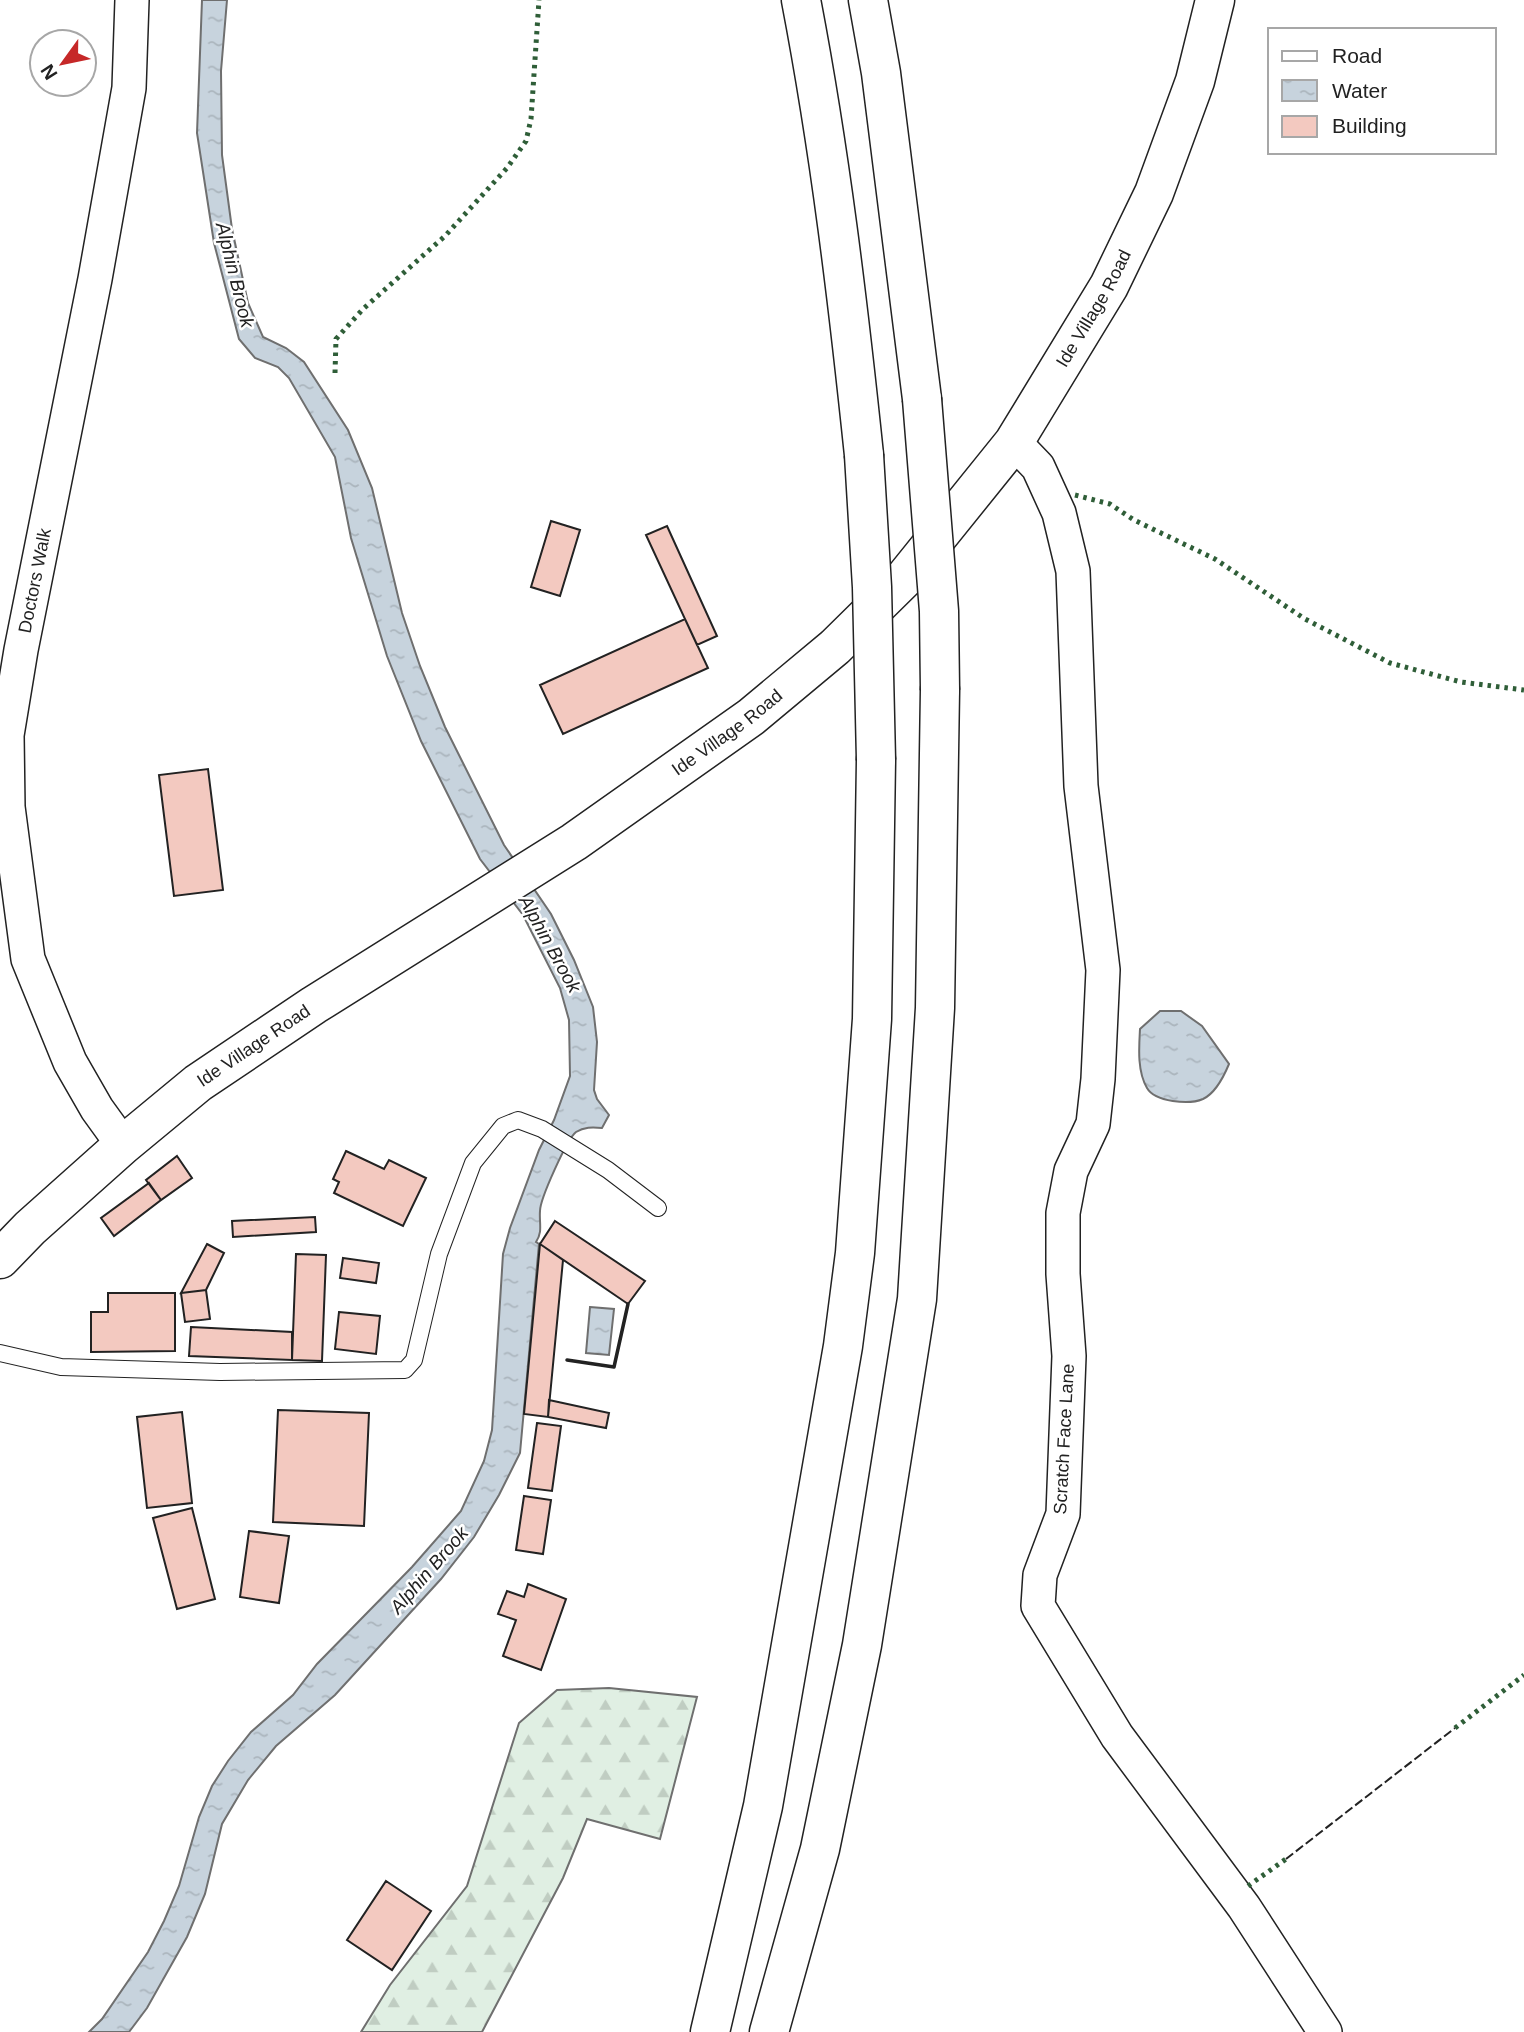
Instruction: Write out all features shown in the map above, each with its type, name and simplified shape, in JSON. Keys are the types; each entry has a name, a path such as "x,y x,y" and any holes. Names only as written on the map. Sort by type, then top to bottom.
{"main road":[{"path":"710,2032 763,1806 845,1333 855,1253 872,1019 876,760 872,587 864,455 847,287 801,0"},
{"path":"769,2032 820,1849 862,1645 917,1299 935,1008 939,611 922,399 881,73 867,0"},
{"name":"Ide Village Road","path":"0,1259 30,1228 123,1145 198,1083 314,1005 574,842 751,717 835,647 902,581 1014,442 1109,286 1154,194 1195,81 1214,0"}],"street":[{"name":"Doctors Walk","path":"123,1145 97,1110 71,1062 28,959 8,807 7,735 20,650 85,331 129,88 132,0"},
{"name":"Scratch Face Lane","path":"1014,442 1038,467 1059,513 1073,571 1081,786 1103,971 1093,1124 1071,1171 1063,1213 1063,1275 1069,1356 1063,1514 1040,1575 1038,1606 1117,1735 1244,1908 1325,2032"}],"lane":[{"path":"0,1353 61,1367 219,1372 405,1370 414,1360 439,1254 473,1163 503,1126 518,1120 542,1129 572,1147 658,1208"}],"green space":[{"path":"609,1688 697,1697 660,1839 587,1819 563,1878 482,2032 361,2032 390,1985 467,1886 519,1723 557,1690"}],"water":[{"name":"Alphin Brook","path":"202,0 227,0 221,71 222,155 232,229 248,303 263,337 286,348 304,362 348,430 372,488 402,613 445,727 504,845 551,914 593,1007 597,1042 594,1090 609,1115 602,1128 582,1129 572,1137 541,1204 520,1453 499,1495 474,1537 441,1579 335,1695 276,1746 248,1780 222,1824 205,1894 187,1937 147,2008 129,2032 89,2032 102,2019 148,1952 164,1921 179,1886 199,1817 212,1786 228,1761 251,1732 293,1695 317,1664 412,1567 461,1511 484,1461 492,1430 503,1254 539,1150 554,1120 570,1076 569,1020 560,988 523,915 480,859 421,741 387,656 351,538 335,457 289,378 278,367 255,358 239,339 214,243 197,133"},
{"path":"1160,1011 1181,1011 1202,1026 1229,1064 1216,1088 1203,1099 1173,1101 1151,1093 1147,1088 1140,1067 1140,1029"},
{"path":"590,1307 614,1309 609,1355 586,1353"}],"building":[{"path":"551,521 580,530 560,596 531,587"},
{"path":"667,526 717,636 697,645 646,535"},
{"path":"685,619 708,668 563,734 540,685"},
{"path":"208,769 223,890 174,896 159,775"},
{"path":"346,1151 384,1169 389,1160 426,1178 403,1226 334,1193 339,1182 333,1179"},
{"path":"177,1156 192,1178 161,1200 146,1180"},
{"path":"149,1183 161,1200 114,1236 101,1218"},
{"path":"315,1217 316,1232 233,1237 232,1221"},
{"path":"555,1221 645,1281 628,1304 540,1244"},
{"path":"207,1244 224,1253 206,1290 181,1293"},
{"path":"540,1244 563,1260 548,1417 524,1414"},
{"path":"296,1254 326,1255 322,1361 292,1360"},
{"path":"343,1258 379,1263 376,1283 340,1278"},
{"path":"206,1290 210,1319 185,1322 181,1293"},
{"path":"108,1293 175,1293 175,1351 91,1352 91,1312 108,1312"},
{"path":"339,1312 380,1316 376,1354 335,1349"},
{"path":"191,1327 292,1332 292,1360 189,1356"},
{"path":"549,1400 609,1413 606,1428 548,1417"},
{"path":"278,1410 369,1413 364,1526 273,1522"},
{"path":"182,1412 192,1503 147,1508 137,1417"},
{"path":"537,1423 561,1426 552,1491 528,1488"},
{"path":"524,1496 551,1500 543,1554 516,1550"},
{"path":"192,1508 215,1599 177,1609 153,1518"},
{"path":"249,1531 289,1536 279,1603 240,1597"},
{"path":"528,1584 566,1599 541,1670 503,1656 516,1620 498,1614 507,1591 524,1597"},
{"path":"386,1881 431,1911 392,1970 347,1940"}],"hedge":[{"path":"335,373 336,339 363,309 445,236 507,168 526,141 531,119 539,0"},
{"path":"1075,495 1110,504 1134,520 1215,559 1305,619 1390,663 1461,682 1524,690"},
{"path":"1455,1728 1524,1675"},
{"path":"1248,1886 1286,1859"}],"fence":[{"path":"1286,1859 1455,1728"}],"wall":[{"path":"567,1360 614,1367 628,1304"}]}
